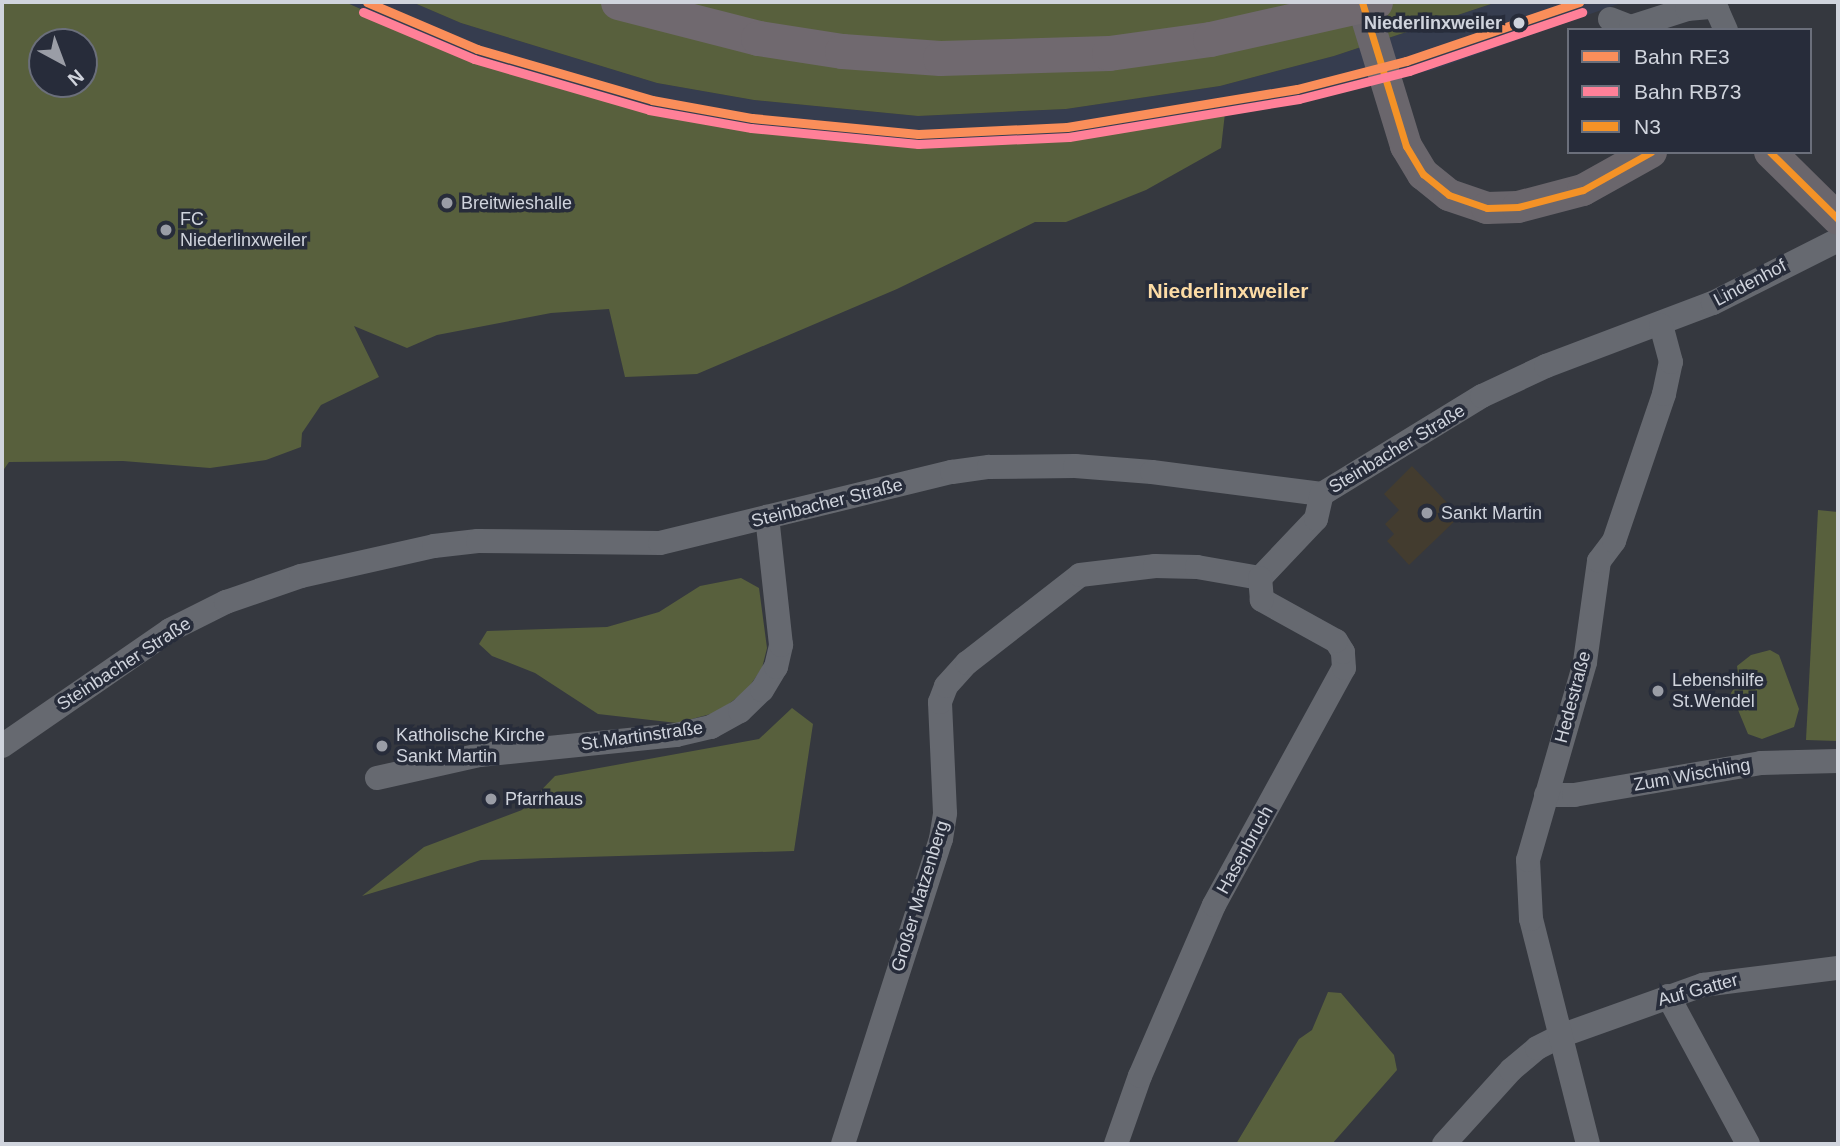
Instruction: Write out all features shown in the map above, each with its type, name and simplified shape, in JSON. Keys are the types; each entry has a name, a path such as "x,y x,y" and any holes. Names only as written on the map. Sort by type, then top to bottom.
{"highway":[{"path":"618,2 758,38 842,51 940,58 1110,53 1210,39 1375,2"}],"main road":[{"path":"1362,2 1414,162 1449,195 1486,208 1518,207 1558,198 1647,154"},
{"path":"1772,154 1838,219"}],"street":[{"path":"1610,19 1631,26 1687,9 1710,7 1717,10 1726,28"},
{"name":"Lindenhof","path":"1661,325 1838,240"},
{"name":"Steinbacher Straße","path":"2,746 170,630 226,602 301,576 434,546 478,541 653,544 952,472 989,467 1139,471 1322,494 1482,396 1546,366 1661,325"},
{"name":"Hedestraße","path":"1588,1144 1527,891 1532,835 1585,662 1600,561 1614,541 1664,394 1671,362 1661,325"},
{"path":"1261,589 1316,519 1322,494"},
{"name":"St.Martinstraße","path":"377,778 480,755 676,735 711,727 740,711 762,690 776,667 781,645 767,517"},
{"name":"Großer Matzenberg","path":"843,1144 941,839 945,813 940,702 946,686 967,663 1080,575 1154,566 1197,567 1261,589"},
{"name":"Hasenbruch","path":"1116,1144 1140,1076 1214,905 1344,668 1343,652 1336,641 1261,589"},
{"name":"Zum Wischling","path":"1546,795 1574,795 1761,763 1838,761"},
{"name":"Auf Gatter","path":"1444,1144 1511,1070 1537,1048 1563,1035 1668,996 1759,975 1838,968"},
{"path":"1668,996 1748,1144"}],"shaded area":[{"path":"345,2 412,2 461,23 657,83 754,100 918,116 1066,109 1220,86 1334,56 1497,2 1624,2 1433,70 1225,113 1068,136 918,143 750,127 651,109 451,49"},
{"name":"Sankt Martin","path":"1412,466 1460,516 1409,565 1387,541 1394,534 1385,524 1399,510 1384,494"}],"green space":[{"path":"2,2 345,2 451,49 651,109 854,140 996,142 1225,113 1221,148 1146,190 1066,222 1035,222 897,289 697,374 625,377 609,309 551,313 437,335 407,348 354,326 379,377 321,405 302,433 301,447 266,460 210,468 123,461 9,462 2,472"},
{"path":"412,2 1497,2 1334,56 1220,86 1066,109 918,116 754,100 657,83 461,23"},
{"path":"1818,510 1838,512 1838,741 1806,740"},
{"path":"741,578 759,588 767,648 762,668 747,690 718,712 677,723 598,714 535,673 492,656 479,644 487,631 607,627 659,612 700,586"},
{"path":"1770,650 1779,655 1799,709 1794,727 1762,739 1748,734 1731,693 1739,681 1737,666 1751,655"},
{"path":"792,708 813,724 794,851 481,860 362,896 424,847 522,810 555,776 759,739"},
{"path":"1328,992 1341,993 1394,1055 1397,1070 1332,1144 1236,1144 1299,1039 1312,1030"}],"rail line":[{"name":"RE3","path":"367,2 477,49 652,100 752,118 918,134 1067,127 1297,89 1406,61 1579,2"},
{"name":"RB73","path":"363,12 474,59 649,110 751,128 918,144 1069,137 1299,99 1409,71 1582,12"}],"transit line":[{"name":"N3","path":"1362,2 1406,146 1423,174 1449,195 1487,208 1518,207 1583,190 1647,154"},
{"name":"N3","path":"1772,154 1838,219"}],"place":[{"name":"Niederlinxweiler","path":"1519,23"},
{"name":"Breitwieshalle","path":"447,203"},
{"name":"FC Niederlinxweiler","path":"166,230"},
{"name":"Sankt Martin","path":"1427,513"},
{"name":"Lebenshilfe St.Wendel","path":"1658,691"},
{"name":"Katholische Kirche Sankt Martin","path":"382,746"},
{"name":"Pfarrhaus","path":"491,799"}],"district":[{"name":"Niederlinxweiler","path":"1228,291"}]}
